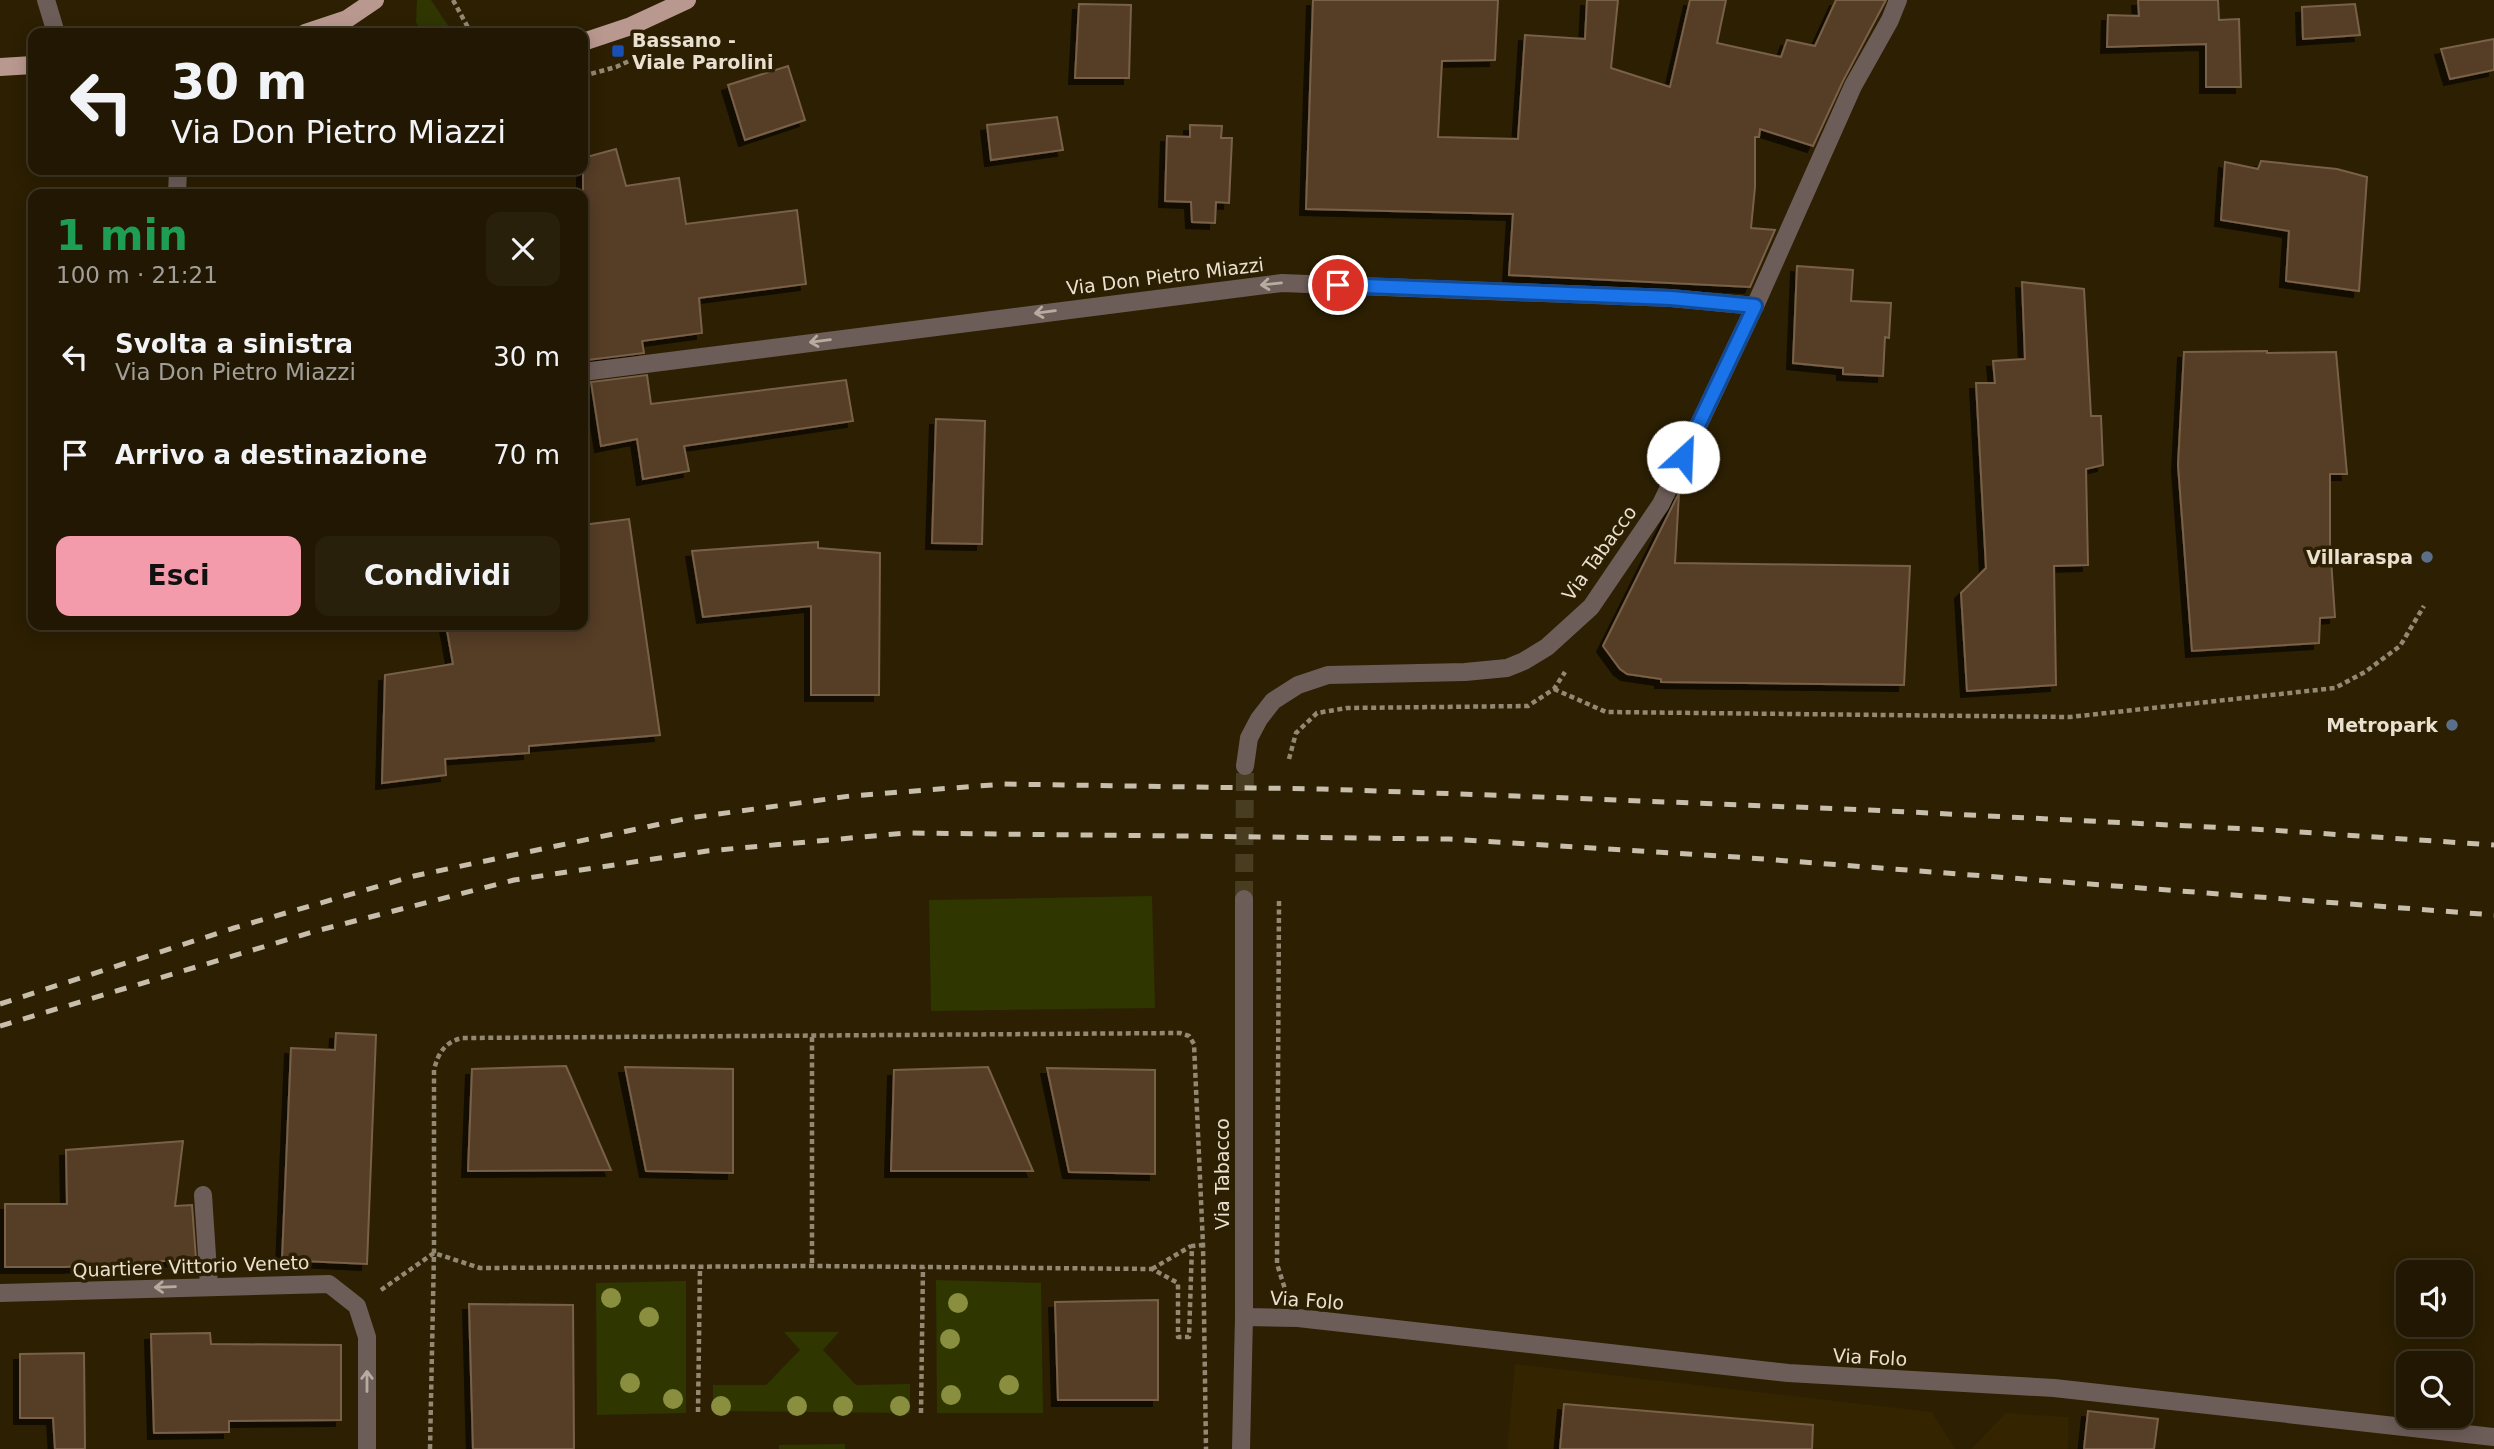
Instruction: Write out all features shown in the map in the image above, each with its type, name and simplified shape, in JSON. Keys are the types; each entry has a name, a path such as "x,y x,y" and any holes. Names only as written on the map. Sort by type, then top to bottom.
{"main road":[{"path":"320,28 347,19 375,0"},
{"path":"588,40 631,26 687,0"},
{"path":"0,66 28,65"}],"street":[{"path":"46,0 54,28"},
{"name":"Via Tabacco","path":"1245,766 1249,738 1259,719 1273,701 1298,685 1328,676 1465,672 1507,668 1546,647 1591,607 1661,504 1755,306 1853,86 1890,20 1898,0"},
{"name":"Via Don Pietro Miazzi","path":"588,371 1282,283 1671,298 1755,306"},
{"name":"Via Tabacco","path":"1241,1449 1244,1317 1244,899"},
{"path":"203,1195 209,1286"},
{"name":"Quartiere Vittorio Veneto","path":"0,1293 329,1284 357,1306"},
{"path":"357,1306 367,1337 368,1449"},
{"name":"Via Folo","path":"1244,1317 1298,1318 1788,1373 2054,1388 2494,1437"}],"path":[{"path":"453,0 468,28"},
{"path":"1554,689 1606,712 2070,717 2334,688 2365,672 2400,646 2424,607"},
{"path":"1289,759 1296,733 1317,712 1347,708 1438,706"},
{"path":"1279,901 1277,1264 1282,1284 1298,1318"},
{"path":"430,1449 435,1253 434,1070 437,1057 452,1041 476,1038 1166,1034 1189,1036 1194,1044 1203,1245 1206,1449"},
{"path":"812,1037 812,1266"},
{"path":"1152,1269 1192,1246 1203,1245"},
{"path":"435,1253 480,1268 812,1266 1152,1269 1178,1283 1178,1337 1189,1337 1192,1246"},
{"path":"357,1306 435,1253"},
{"path":"698,1412 700,1267"},
{"path":"921,1413 923,1267"}],"shaded area":[{"path":"1515,1364 1932,1412 1955,1449 1507,1449"},
{"path":"2006,1413 2069,1417 2068,1449 1971,1449"}],"green space":[{"path":"417,0 431,0 450,28 419,28 416,22"},
{"path":"1152,896 1155,1008 931,1011 929,900"},
{"path":"936,1280 1041,1283 1043,1413 937,1413"},
{"path":"686,1281 686,1413 597,1415 596,1283"},
{"path":"784,1332 839,1332 823,1350 856,1385 910,1384 910,1413 713,1411 713,1385 766,1385 800,1350"},
{"path":"845,1444 845,1449 779,1449 779,1445"}],"building":[{"path":"1313,0 1498,0 1495,60 1442,61 1438,137 1518,139 1525,35 1585,39 1587,0 1618,0 1611,68 1670,87 1690,0 1726,0 1717,43 1781,57 1787,40 1815,46 1836,0 1886,0 1843,81 1813,146 1760,129 1759,137 1755,137 1755,187 1751,228 1775,230 1750,287 1509,275 1513,214 1306,209"},
{"path":"2138,0 2218,0 2219,20 2239,19 2241,87 2206,87 2206,44 2107,47 2108,15 2139,16"},
{"path":"1079,4 1131,5 1129,78 1075,78"},
{"path":"2355,4 2360,35 2303,39 2302,7"},
{"path":"2494,39 2494,70 2450,79 2441,49"},
{"path":"788,66 805,120 745,140 728,85"},
{"path":"1057,117 1063,150 991,160 987,125"},
{"path":"1190,125 1222,126 1221,138 1232,138 1229,203 1216,202 1215,223 1192,222 1191,202 1165,201 1167,136 1190,137"},
{"path":"616,149 626,186 679,178 686,224 797,210 806,284 699,298 702,333 642,341 644,353 588,360 588,189 583,189 583,175 588,175 588,157"},
{"path":"2261,161 2337,169 2367,177 2359,291 2286,281 2289,231 2221,220 2225,162 2258,169"},
{"path":"1797,266 1853,270 1851,301 1891,303 1889,338 1885,337 1883,376 1843,374 1843,368 1793,363"},
{"path":"2022,282 2084,289 2091,416 2101,416 2103,465 2086,469 2088,565 2054,566 2056,685 1967,691 1961,593 1986,568 1976,383 1995,383 1993,361 2025,359"},
{"path":"2184,352 2336,352 2347,474 2330,474 2330,545 2335,617 2320,618 2319,643 2192,651 2178,465"},
{"path":"647,375 651,404 846,380 853,421 684,446 689,471 643,479 637,439 601,446 591,382"},
{"path":"936,419 985,421 982,544 932,543"},
{"path":"1679,493 1675,563 1910,566 1904,685 1661,682 1661,679 1627,674 1620,669 1603,646"},
{"path":"629,519 660,735 529,746 529,753 445,759 446,775 382,783 385,675 453,664 447,630 588,630 588,524"},
{"path":"818,542 818,548 880,553 879,695 811,695 811,606 703,617 692,551"},
{"path":"336,1033 376,1035 367,1264 282,1260 291,1048 335,1050"},
{"path":"566,1066 611,1170 468,1171 472,1069"},
{"path":"625,1067 733,1069 733,1173 646,1171"},
{"path":"988,1067 1033,1171 891,1171 894,1070"},
{"path":"1047,1068 1155,1070 1155,1174 1069,1172"},
{"path":"183,1141 175,1206 192,1205 196,1259 65,1267 5,1267 5,1204 67,1204 66,1150"},
{"path":"1158,1300 1158,1400 1058,1400 1055,1302"},
{"path":"469,1304 573,1305 574,1449 473,1449"},
{"path":"210,1333 211,1344 341,1345 341,1420 229,1421 229,1432 154,1433 151,1334"},
{"path":"84,1353 85,1449 55,1449 53,1418 20,1418 20,1354"},
{"path":"1564,1404 1813,1425 1812,1449 1560,1449"},
{"path":"2088,1411 2158,1419 2154,1449 2084,1449"}],"tunnel":[{"path":"1244,899 1245,766"}],"railway":[{"path":"0,1004 234,928 414,876 689,818 850,796 1004,784 1322,789 1869,810 2270,830 2494,845"},
{"path":"0,1026 316,931 514,880 707,851 906,833 1449,839 1737,857 2494,915"}],"place":[{"name":"Bassano - Viale Parolini","path":"618,51"},
{"name":"Villaraspa","path":"2427,557"},
{"name":"Metropark","path":"2452,725"}],"route":[{"path":"1338,285 1671,298 1755,306 1683,457"}]}
